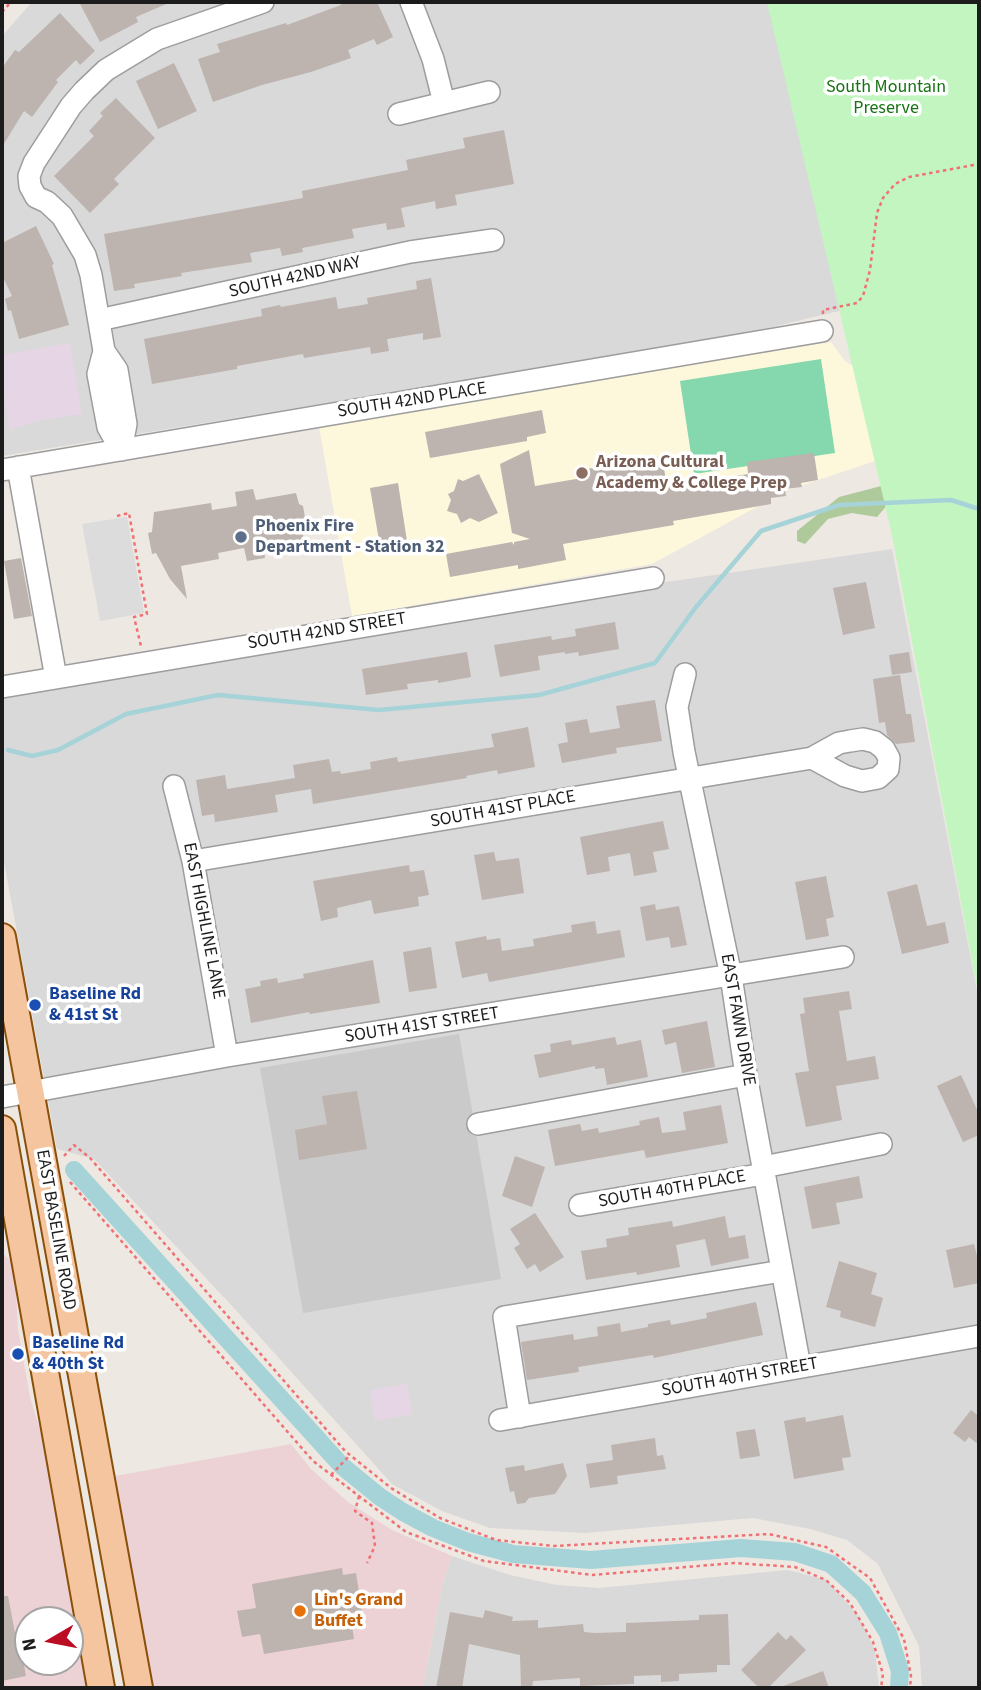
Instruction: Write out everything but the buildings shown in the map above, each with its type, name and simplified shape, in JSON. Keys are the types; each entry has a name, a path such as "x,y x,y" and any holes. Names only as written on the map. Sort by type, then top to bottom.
{"main road":[{"name":"EAST BASELINE ROAD","path":"2,937 139,1688"},
{"name":"EAST BASELINE ROAD","path":"2,1129 9,1214 76,1539 101,1688"},
{"path":"9,1214 50,1205"},
{"path":"76,1539 111,1535"}],"street":[{"path":"121,450 107,427 110,383 98,374 104,351 91,275 80,245 62,216 47,202 36,197 30,186 29,176 53,133 84,91 106,70 157,39 263,2"},
{"path":"411,2 433,59 444,103"},
{"path":"399,114 489,92"},
{"name":"SOUTH 42ND WAY","path":"99,320 410,252 493,240"},
{"name":"SOUTH 42ND PLACE","path":"10,468 822,331"},
{"path":"10,468 56,678"},
{"name":"SOUTH 42ND STREET","path":"2,687 653,578"},
{"name":"EAST FAWN DRIVE","path":"685,674 677,707 731,976 746,1075 800,1367"},
{"name":"SOUTH 41ST PLACE","path":"193,861 812,758"},
{"name":"EAST HIGHLINE LANE","path":"174,786 193,861 227,1056"},
{"name":"SOUTH 41ST STREET","path":"2,1097 227,1056 843,957"},
{"path":"478,1124 746,1075"},
{"name":"SOUTH 40TH PLACE","path":"580,1205 763,1171 881,1144"},
{"name":"SOUTH 40TH STREET","path":"782,1271 504,1317 510,1418 979,1336"}],"path":[{"path":"2,12 11,2"},
{"path":"822,331 823,310 857,303 863,296 870,270 877,213 883,198 895,184 909,177 979,164"},
{"path":"117,516 129,513 147,614 134,617 136,636 142,649"},
{"path":"59,1161 74,1145 90,1158 351,1455 391,1488 440,1518 496,1540 554,1546 769,1534 826,1547 870,1578 904,1639 911,1675 910,1688"},
{"path":"66,1178 313,1461 406,1532 484,1562 592,1575 734,1563 795,1567 826,1580 850,1603 873,1642 883,1674 881,1688"},
{"path":"331,1475 351,1455"},
{"path":"359,1496 355,1511 372,1523 374,1546 367,1563"}],"shaded area":[{"path":"32,2 770,2 843,310 730,337 2,456 2,36"},
{"name":"Arizona Cultural Academy & College Prep","path":"831,342 845,361 866,374 887,457 788,490 652,564 352,616 319,426"},
{"path":"70,343 82,414 37,421 10,430 2,381 2,355"},
{"path":"127,517 144,613 100,621 82,524"},
{"path":"892,549 979,1001 979,1688 922,1688 919,1646 878,1564 847,1540 810,1529 753,1518 585,1533 490,1528 442,1511 392,1484 233,1307 94,1159 57,1149 2,851 2,696 653,584"},
{"path":"459,1034 501,1279 303,1313 260,1068"},
{"path":"2,1252 11,1261 15,1272 18,1329 30,1397 48,1456 73,1606 14,1606 14,1676 84,1676 86,1688 2,1688"},
{"path":"407,1384 412,1414 375,1421 370,1390"},
{"path":"291,1444 311,1469 348,1502 392,1530 452,1556 442,1585 423,1688 153,1688 115,1476"},
{"path":"452,1556 510,1575 557,1585 599,1588 788,1570 827,1580 857,1614 875,1650 879,1688 423,1688 442,1585"}],"green space":[{"name":"South Mountain Preserve","path":"767,2 979,2 979,998 892,535"},
{"path":"821,359 835,453 694,474 680,381"},
{"path":"885,485 896,495 877,517 852,513 828,519 805,544 797,541 797,531 839,497"}],"waterway":[{"path":"8,750 32,756 58,750 126,714 218,695 379,710 539,695 655,663 696,607 761,531 839,505 951,500 979,509"},
{"path":"74,1170 342,1466 403,1512 468,1542 513,1554 591,1560 741,1548 795,1552 831,1564 863,1593 888,1633 900,1671 899,1688"}],"place":[{"name":"Arizona Cultural Academy & College Prep","path":"582,473"},
{"name":"Phoenix Fire Department - Station 32","path":"241,537"},
{"name":"Baseline Rd & 41st St","path":"35,1005"},
{"name":"Baseline Rd & 40th St","path":"18,1354"},
{"name":"Lin's Grand Buffet","path":"300,1611"}]}
